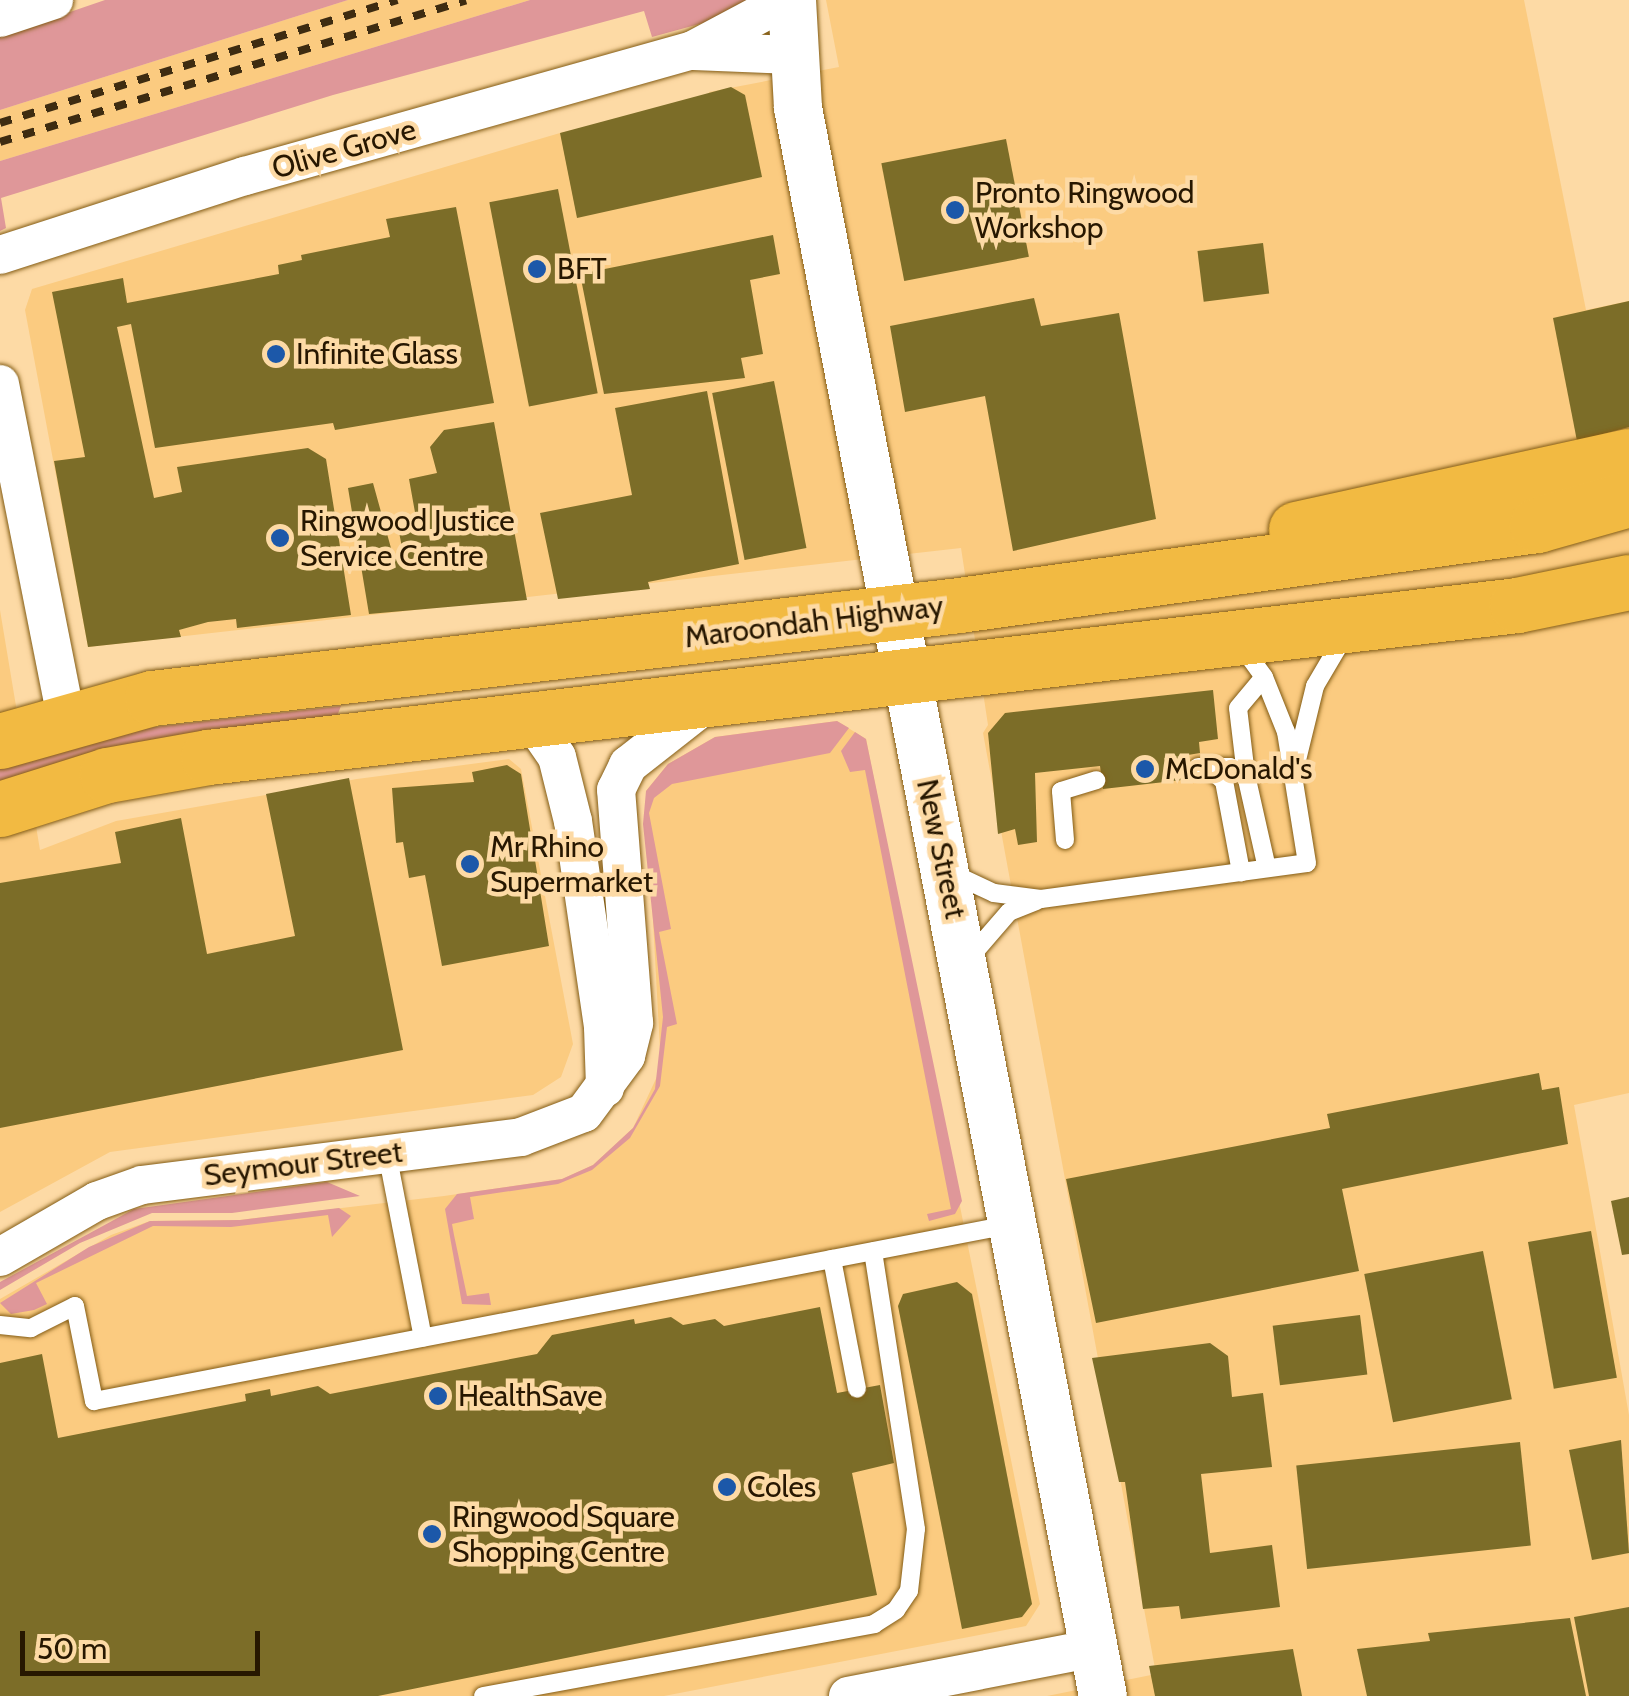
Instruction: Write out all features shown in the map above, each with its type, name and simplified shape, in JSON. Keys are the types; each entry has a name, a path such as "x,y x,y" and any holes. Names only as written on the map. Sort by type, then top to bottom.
{"highway":[{"path":"1172,575 1278,534 1390,503 1523,483 1629,456"},
{"name":"Maroondah Highway","path":"0,740 66,718 221,689 893,612 1172,575 1536,524 1629,499"},
{"name":"Maroondah Highway","path":"0,809 157,764 904,672 1250,657 1355,624 1517,605 1629,582"},
{"path":"221,689 339,698 842,641 876,644 904,672"}],"street":[{"path":"0,18 54,0"},
{"name":"Olive Grove","path":"1,252 692,50 789,0"},
{"name":"New Street","path":"789,0 792,55 904,672 965,964 1104,1696"},
{"name":"Olive Grove","path":"692,50 792,55"},
{"path":"0,384 66,718"},
{"name":"Seymour Street","path":"0,1256 97,1201 142,1185 545,1133 584,1114 626,1056 634,1023 616,790 628,765 717,696"},
{"path":"530,718 558,757 573,822 603,1027 605,1088"},
{"path":"848,1696 1094,1648"}],"lane":[{"path":"1295,777 1315,686 1355,624"},
{"path":"1250,657 1238,708 1246,775 1267,868"},
{"path":"965,964 1009,912 1041,899 1306,863 1295,777 1250,657"},
{"path":"1241,872 1224,781 1220,773 1198,767 1230,767 1246,775"},
{"path":"1065,840 1061,790 1096,780"},
{"path":"946,870 994,893 1041,899"},
{"path":"388,1153 423,1338"},
{"path":"0,1325 31,1328 75,1306 94,1401 1014,1224"},
{"path":"483,1696 874,1624 896,1610 909,1592 916,1528 873,1251"},
{"path":"832,1259 858,1389"}],"shaded area":[{"path":"105,0 348,0 0,110 0,36"},
{"path":"348,0 530,0 0,161 0,110"},
{"path":"530,0 747,0 714,20 652,37 644,11 333,95 1,198 6,228 0,231 0,161"},
{"path":"826,0 1524,0 1586,310 1629,301 1629,1093 1574,1105 1629,1415 1629,1696 1047,1696 1156,1674 983,733 988,725 961,548 88,647 25,310 32,289 560,133 710,98 709,92 839,67"},
{"path":"0,610 40,850 116,821 357,779 509,759 521,769 573,1044 561,1077 533,1095 110,1152 0,1212"},
{"path":"341,706 337,716 0,783 0,763 101,733"},
{"path":"837,721 866,739 1040,1604 1026,1626 664,1696 0,1696 0,1299 111,1235 150,1221 240,1220 444,1196 562,1179 593,1165 633,1128 661,1068 646,791 668,764 715,737"},
{"path":"837,721 849,728 830,753 672,784 654,798 649,813 671,929 659,932 677,1024 667,1027 660,1086 630,1138 592,1170 558,1184 470,1197 474,1219 452,1224 454,1235 467,1296 489,1293 491,1305 462,1304 445,1209 457,1194 562,1179 593,1165 633,1128 655,1089 663,1017 643,824 646,791 668,764 715,737"},
{"path":"855,732 866,739 962,1201 955,1214 929,1221 927,1214 951,1209 865,770 850,772 841,751"},
{"path":"327,1182 360,1196 232,1213 152,1213 80,1243 0,1290 0,1282 134,1209"},
{"path":"339,1208 351,1216 332,1237 328,1215 231,1227 153,1226 36,1283 47,1304 11,1314 0,1303 89,1247 150,1221 240,1220"}],"building":[{"path":"731,87 745,95 762,177 577,218 560,133"},
{"name":"Pronto Ringwood Workshop","path":"1006,139 1029,257 904,281 881,163"},
{"name":"BFT","path":"558,189 598,393 529,407 489,202"},
{"path":"456,207 494,403 335,430 333,423 155,448 131,324 117,327 154,498 182,492 177,467 308,448 326,459 351,615 237,628 236,619 208,622 179,630 181,637 88,647 54,461 85,457 52,292 123,278 127,303 279,274 278,265 302,260 301,255 390,237 386,219"},
{"path":"773,235 780,274 750,280 763,354 741,358 745,378 604,394 580,274"},
{"path":"1263,243 1269,294 1204,302 1197,251"},
{"path":"1034,298 1041,326 1119,313 1156,519 1013,551 985,396 905,412 890,326"},
{"path":"1629,301 1629,427 1577,441 1553,318"},
{"path":"774,381 806,548 745,560 712,393"},
{"path":"707,391 739,564 648,582 650,589 558,599 540,513 632,495 615,408"},
{"path":"494,422 527,600 369,614 348,488 373,483 394,559 404,558 399,532 418,529 409,479 437,473 430,447 444,430"},
{"name":"McDonald's","path":"1213,690 1218,739 1199,742 1200,753 1188,755 1191,779 1103,789 1100,766 1035,773 1037,842 1018,845 1015,829 998,834 988,733 1005,713"},
{"name":"Mr Rhino Supermarket","path":"507,765 521,774 549,946 442,966 425,875 409,878 403,842 396,843 392,788 474,782 472,772"},
{"path":"349,778 403,1050 0,1128 0,883 121,863 115,832 181,818 207,954 295,936 266,794"},
{"path":"1539,1073 1542,1090 1559,1087 1568,1144 1342,1189 1359,1271 1096,1323 1066,1179 1330,1128 1327,1114"},
{"path":"1629,1197 1629,1254 1622,1255 1611,1201"},
{"path":"1591,1231 1617,1378 1554,1389 1528,1242"},
{"path":"1483,1251 1512,1399 1393,1422 1364,1274"},
{"path":"957,1282 972,1294 1032,1604 1022,1617 962,1629 898,1306 903,1294"},
{"name":"Ringwood Square Shopping Centre","path":"820,1307 837,1393 880,1385 894,1463 852,1473 877,1595 378,1696 0,1696 0,1363 42,1354 58,1438 246,1401 245,1394 270,1389 271,1396 318,1386 330,1394 537,1354 552,1335 634,1319 635,1324 671,1317 683,1325 715,1319 724,1326"},
{"path":"1360,1315 1367,1375 1280,1385 1273,1326"},
{"path":"1210,1343 1228,1356 1232,1397 1263,1393 1272,1467 1201,1474 1210,1553 1272,1545 1280,1607 1181,1619 1179,1606 1143,1609 1125,1482 1119,1482 1092,1358"},
{"path":"1621,1440 1629,1553 1592,1560 1569,1450"},
{"path":"1520,1442 1531,1545 1307,1569 1296,1466"},
{"path":"1629,1607 1629,1696 1589,1696 1574,1617"},
{"path":"1570,1618 1586,1696 1367,1696 1357,1649 1430,1641 1428,1633"},
{"path":"1293,1649 1302,1696 1155,1696 1149,1666"}],"railway":[{"path":"0,123 397,0"},
{"path":"0,142 466,0"}],"place":[{"name":"Pronto Ringwood Workshop","path":"955,210"},
{"name":"BFT","path":"537,269"},
{"name":"Infinite Glass","path":"276,354"},
{"name":"Ringwood Justice Service Centre","path":"280,538"},
{"name":"McDonald's","path":"1145,769"},
{"name":"Mr Rhino Supermarket","path":"470,864"},
{"name":"HealthSave","path":"438,1396"},
{"name":"Coles","path":"727,1487"},
{"name":"Ringwood Square Shopping Centre","path":"432,1534"}]}
